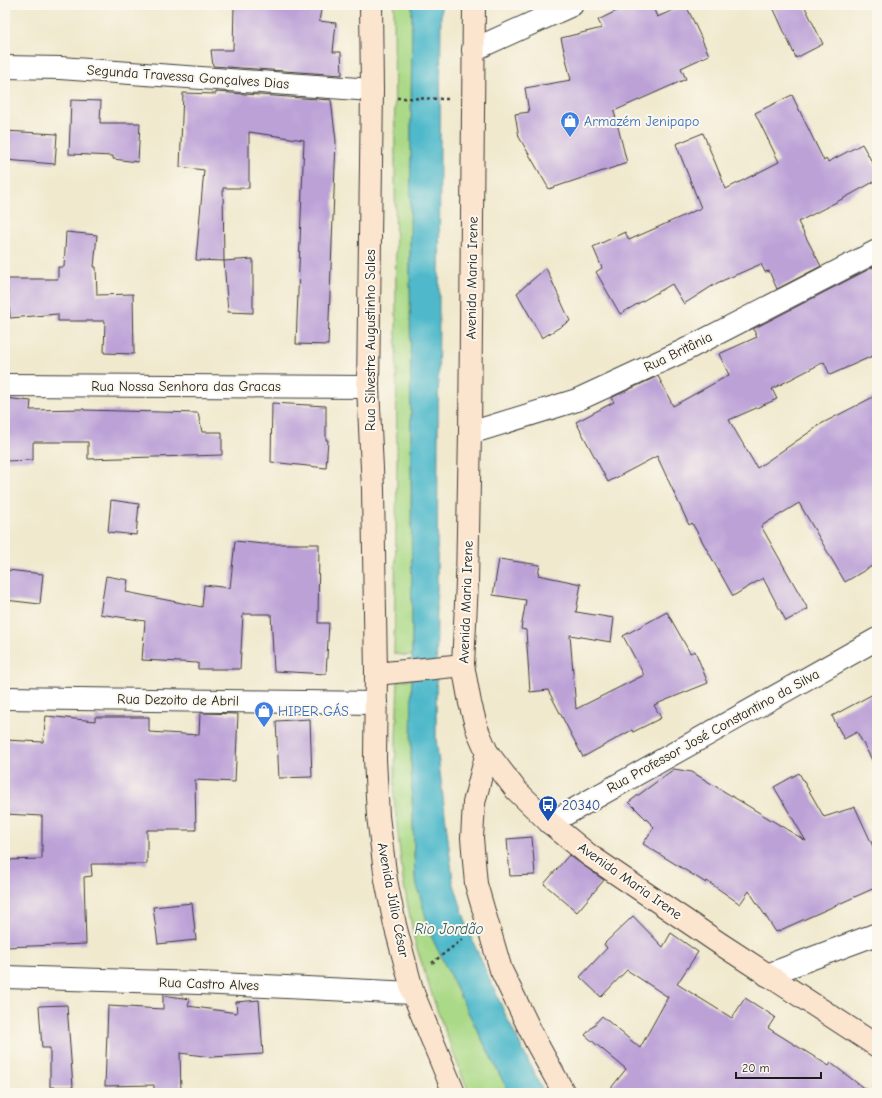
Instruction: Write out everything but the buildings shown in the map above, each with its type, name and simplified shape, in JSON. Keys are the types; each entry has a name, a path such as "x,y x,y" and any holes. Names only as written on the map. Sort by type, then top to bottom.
{"street":[{"name":"Rua Silvestre Augustinho Sales","path":"370,5 372,90 368,387 382,674"},
{"name":"Avenida Maria Irene","path":"474,5 473,269 467,582 457,665 478,729 487,752 516,790 550,823 589,855 767,975 877,1046"},
{"path":"473,50 572,5"},
{"name":"Segunda Travessa Gonçalves Dias","path":"5,67 60,68 372,90"},
{"name":"Rua Britânia","path":"470,433 577,400 684,351 877,251"},
{"name":"Rua Nossa Senhora das Gracas","path":"5,385 368,387"},
{"name":"Rua Professor José Constantino da Silva","path":"550,823 877,639"},
{"path":"382,674 457,665"},
{"name":"Avenida Júlio César","path":"382,674 376,703 375,759 378,816 386,880 395,926 413,993 454,1093"},
{"name":"Rua Dezoito de Abril","path":"5,698 376,703"},
{"path":"487,752 474,803 472,838 476,884 501,970 536,1042 564,1093"},
{"path":"767,975 877,934"},
{"name":"Rua Castro Alves","path":"5,977 199,983 413,993"}],"path":[{"path":"395,98 454,99"},
{"path":"432,963 467,936"}],"green space":[{"path":"394,5 412,5 410,255 412,656 394,654 397,467"},
{"path":"412,679 411,765 415,878 432,936 461,998 509,1093 470,1093 437,1010 415,943 403,880 394,798 398,681"}],"water":[{"name":"Rio Jordão","path":"412,5 441,5 436,738 453,881 470,935 506,1016 544,1093 509,1093 431,936 415,878 411,765 412,656 410,255"}],"place":[{"name":"Armazém Jenipapo","path":"570,138"},
{"name":"HIPER GÁS","path":"264,728"},
{"name":"20340","path":"548,822"}]}
